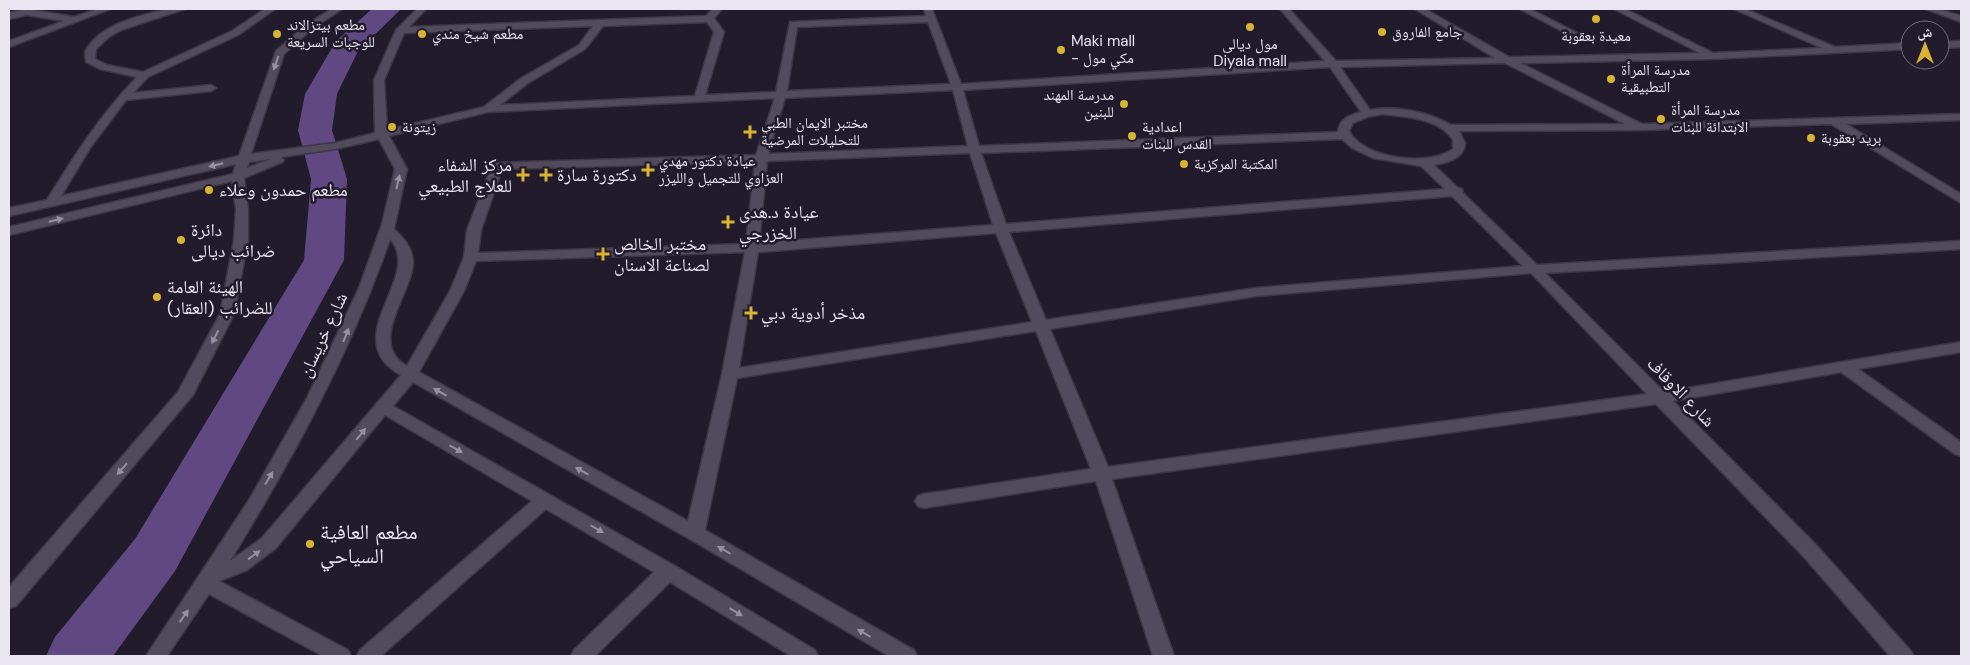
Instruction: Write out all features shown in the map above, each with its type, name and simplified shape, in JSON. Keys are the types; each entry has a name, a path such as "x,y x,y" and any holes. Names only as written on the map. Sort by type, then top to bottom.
{"street":[{"path":"9,44 106,9"},
{"path":"144,75 104,67 90,60 90,50 96,42 110,32 158,14 181,9"},
{"path":"255,9 271,9"},
{"path":"52,201 85,147 123,97 144,75 243,29 271,9"},
{"path":"9,600 185,395 227,314 240,240 242,210 238,176 279,53 310,26 338,9"},
{"name":"شارع خريسان","path":"156,656 208,580 285,451 340,349 387,230 401,169 381,133 380,80 389,54 401,30 422,9"},
{"path":"709,19 718,9"},
{"path":"1284,9 1333,64 1367,113"},
{"path":"1419,9 1508,60 1641,127"},
{"path":"1524,9 1580,37"},
{"path":"1618,9 1711,56"},
{"path":"1738,9 1835,50"},
{"path":"1930,9 1961,19"},
{"path":"9,16 27,12 74,20"},
{"path":"695,534 730,374 752,248 761,158 781,96 793,24 931,14 957,86 974,149 1002,228 1102,474 1163,656"},
{"path":"401,30 709,19 714,22 719,32 699,99"},
{"path":"488,109 524,81 561,62 582,46 600,23"},
{"path":"9,212 243,159 298,153 335,146 381,133 488,109 781,96 1333,64 1711,56 1900,47"},
{"path":"123,97 211,88"},
{"path":"1383,111 1410,114 1435,121 1448,128 1457,136 1460,143 1459,150 1452,156 1424,162 1397,160 1370,153 1356,146 1344,135 1343,130 1345,123 1354,117 1383,111"},
{"path":"1448,128 1641,127 1959,118"},
{"path":"1833,121 1961,199"},
{"path":"208,580 240,565 269,544 410,375 457,291 471,257 474,230 497,166 761,158 1344,135"},
{"path":"9,231 238,176 298,153"},
{"name":"شارع الاوقاف","path":"1424,162 1458,192 1534,268 1658,398 1811,552 1903,656"},
{"path":"471,257 752,248 1458,192"},
{"path":"387,230 402,245 406,254 406,264 385,328 383,342 387,354 396,366 907,656"},
{"path":"730,374 1256,292 1534,268 1961,245"},
{"path":"924,500 1658,398 1961,347"},
{"path":"1844,367 1961,450"},
{"path":"383,407 668,571 808,656"},
{"path":"367,656 545,500"},
{"path":"581,656 668,571"},
{"path":"208,580 341,656"}],"waterway":[{"path":"77,656 155,555 324,260 329,179 315,130 321,94 346,47 388,9"}],"place":[{"name":"معيدة بعقوبة","path":"1596,19"},
{"name":"مول ديالى Diyala mall","path":"1250,27"},
{"name":"جامع الفاروق","path":"1382,32"},
{"name":"مطعم بيتزالاند للوجبات السريعة","path":"277,34"},
{"name":"مطعم شيخ مندي","path":"422,34"},
{"name":"Maki mall - مكي مول","path":"1061,50"},
{"name":"مدرسة المرأة التطبيقية","path":"1611,79"},
{"name":"مدرسة المهند للبنين","path":"1124,104"},
{"name":"مدرسة المرأة الابتدائة للبنات","path":"1661,119"},
{"name":"زيتونة","path":"392,127"},
{"name":"مختبر الايمان الطبي للتحليلات المرضية","path":"750,132"},
{"name":"اعدادية القدس للبنات","path":"1132,136"},
{"name":"بريد بعقوبة","path":"1811,138"},
{"name":"المكتبة المركزية","path":"1184,164"},
{"name":"عيادة دكتور مهدي العزاوي للتجميل والليزر","path":"648,170"},
{"name":"مركز الشفاء للعلاج الطبيعي","path":"523,175"},
{"name":"دكتورة سارة","path":"546,175"},
{"name":"مطعم حمدون وعلاء","path":"209,190"},
{"name":"عيادة د.هدى الخزرجي","path":"728,222"},
{"name":"دائرة ضرائب ديالى","path":"181,240"},
{"name":"مختبر الخالص لصناعة الاسنان","path":"603,254"},
{"name":"الهيئة العامة للضرائب (العقار)","path":"157,297"},
{"name":"مذخر أدوية دبي","path":"751,313"},
{"name":"مطعم العافية السياحي","path":"310,544"}]}
